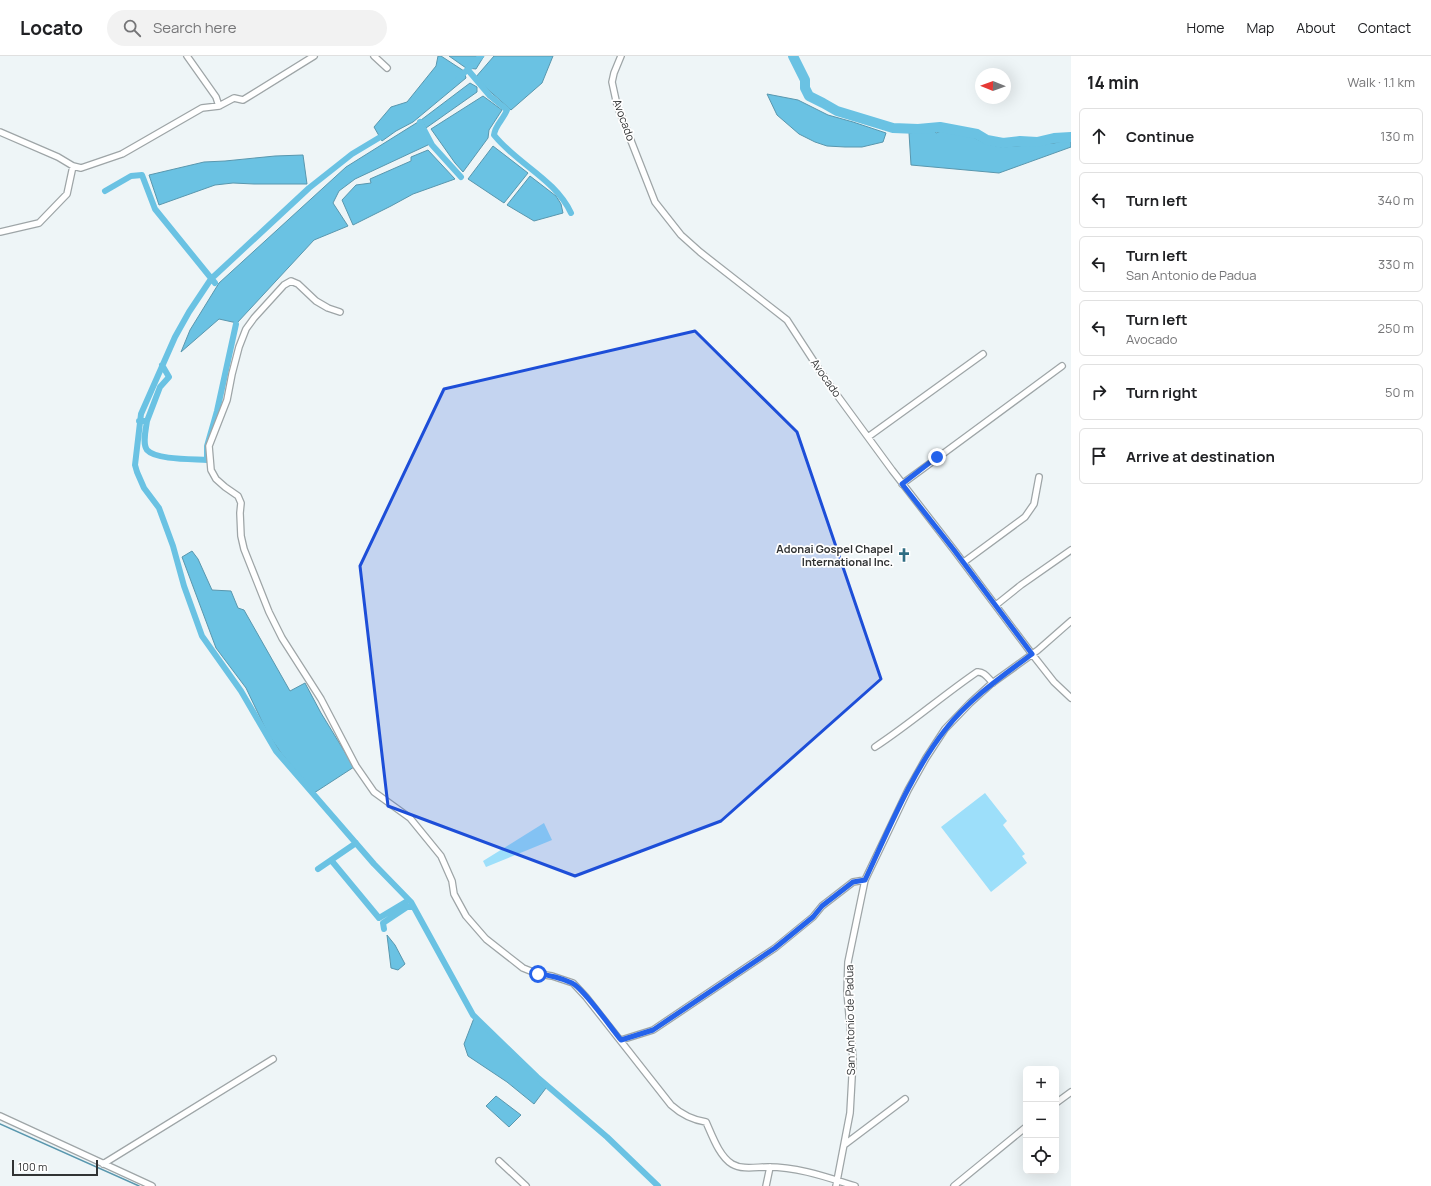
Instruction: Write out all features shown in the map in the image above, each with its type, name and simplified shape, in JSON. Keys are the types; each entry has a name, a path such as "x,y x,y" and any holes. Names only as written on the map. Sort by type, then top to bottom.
{"street":[{"path":"187,56 216,97 219,106"},
{"path":"0,132 58,157 73,166 81,168 122,154 202,108 219,106 234,98 243,100 314,56"},
{"path":"374,56 387,68"},
{"name":"Avocado","path":"621,56 612,82 616,97 656,202 681,236 788,320 826,380 902,484 964,562 1054,682 1071,698"},
{"path":"0,232 39,223 67,194 73,166"},
{"path":"340,312 328,308 316,301 298,284 291,281 284,285 246,329 239,347 227,400 209,446 210,470 216,480 238,496 241,503 240,521 244,549 269,612 282,638 321,699 356,766 374,792 410,818 416,828 428,839 441,856 452,881 454,894 466,916 486,939 523,968 538,974 552,976 573,983 621,1040 671,1105 680,1113 698,1121 706,1122 718,1148 730,1163 741,1168 770,1167 800,1170 820,1175 836,1183 855,1186"},
{"path":"868,437 983,354"},
{"path":"902,484 1062,366"},
{"path":"964,562 1025,517 1034,504 1038,477"},
{"path":"996,605 1021,585 1071,550"},
{"name":"San Antonio de Padua","path":"836,1183 850,1113 853,1059 847,992 848,962 865,880 887,831 926,758 945,729 970,703 993,683 1032,654 1071,621"},
{"path":"874,747 904,728 976,672 981,672 993,683"},
{"path":"621,1040 653,1030 775,948 813,917 822,906 853,882 865,880"},
{"path":"103,1164 273,1059"},
{"path":"1057,1102 1071,1092"},
{"path":"844,1144 905,1099"},
{"path":"0,1116 152,1186"},
{"path":"954,1186 1023,1129"},
{"path":"499,1161 526,1186"},
{"path":"766,1186 770,1167"}],"highlighted area":[{"path":"695,331 797,432 881,679 721,821 575,876 388,806 360,566 444,389"}],"shaded area":[{"path":"438,56 441,56 464,71 466,78 413,122 396,131 382,141 374,127 391,107 407,102 436,66"},
{"path":"449,56 484,56 476,69 466,68"},
{"path":"494,56 553,56 542,83 511,110 475,78"},
{"path":"470,83 477,87 477,92 426,128 421,120"},
{"path":"767,94 798,100 828,115 886,133 883,142 862,147 845,147 827,146 815,142 799,134 777,115"},
{"path":"483,96 502,110 489,130 488,138 463,172 431,129"},
{"path":"418,122 430,144 355,179 339,191 333,203 348,226 314,240 237,323 219,319 181,352 190,330 219,283 346,167"},
{"path":"946,129 960,134 969,135 987,144 1002,147 1054,143 1071,139 1071,147 999,173 911,165 909,133 933,130 936,133"},
{"path":"493,146 528,173 504,203 468,179"},
{"path":"428,150 455,179 413,194 353,225 342,200 356,185 371,183 370,179 411,161 411,157"},
{"path":"303,155 307,184 233,183 215,185 159,205 149,175 204,162"},
{"path":"530,176 556,196 561,204 563,213 534,221 507,205"},
{"path":"192,551 198,559 212,590 231,591 238,608 244,610 290,691 305,683 321,713 354,767 314,793 281,753 268,734 246,688 216,648 182,557"},
{"path":"985,793 1007,821 1003,825 1025,854 1022,856 1027,863 991,892 941,827"},
{"path":"544,823 552,840 486,867 483,861"},
{"path":"387,935 395,945 405,964 398,970 391,968"},
{"path":"474,1018 546,1088 534,1104 507,1082 468,1056 464,1044"},
{"path":"496,1096 521,1115 509,1127 486,1106"}],"waterway":[{"path":"459,78 481,56"},
{"path":"793,56 805,80 805,88 809,96 837,111 893,128 918,129 940,127 977,134 987,140 1003,143 1020,141 1037,142 1054,138 1071,137"},
{"path":"468,70 490,96 507,110 496,128 494,135 513,155 546,181 564,201 571,213"},
{"path":"420,122 432,145 461,177"},
{"path":"387,133 352,154 309,188 211,279 189,312 175,337 141,414 135,465 144,488 159,508 202,636 241,691 276,751 374,864 411,902 473,1015 537,1077 607,1137 658,1186"},
{"path":"105,191 131,176 142,175 155,209 215,283"},
{"path":"139,421 147,421 145,444 147,450 152,453 158,456 207,460 207,446 217,411 236,324"},
{"path":"147,421 160,387 169,377 162,365"},
{"path":"318,869 356,843"},
{"path":"331,860 379,918 409,900"},
{"path":"384,929 383,923 407,907 413,907"},
{"path":"0,1124 139,1186"}],"place":[{"name":"Adonai Gospel Chapel International Inc.","path":"904,555"}],"route":[{"path":"538,974 552,976 573,983 621,1040 653,1030 775,948 813,917 822,906 853,882 865,880 887,831 908,790 926,758 945,729 991,684 1032,654 954,550 902,484 937,457"}]}
